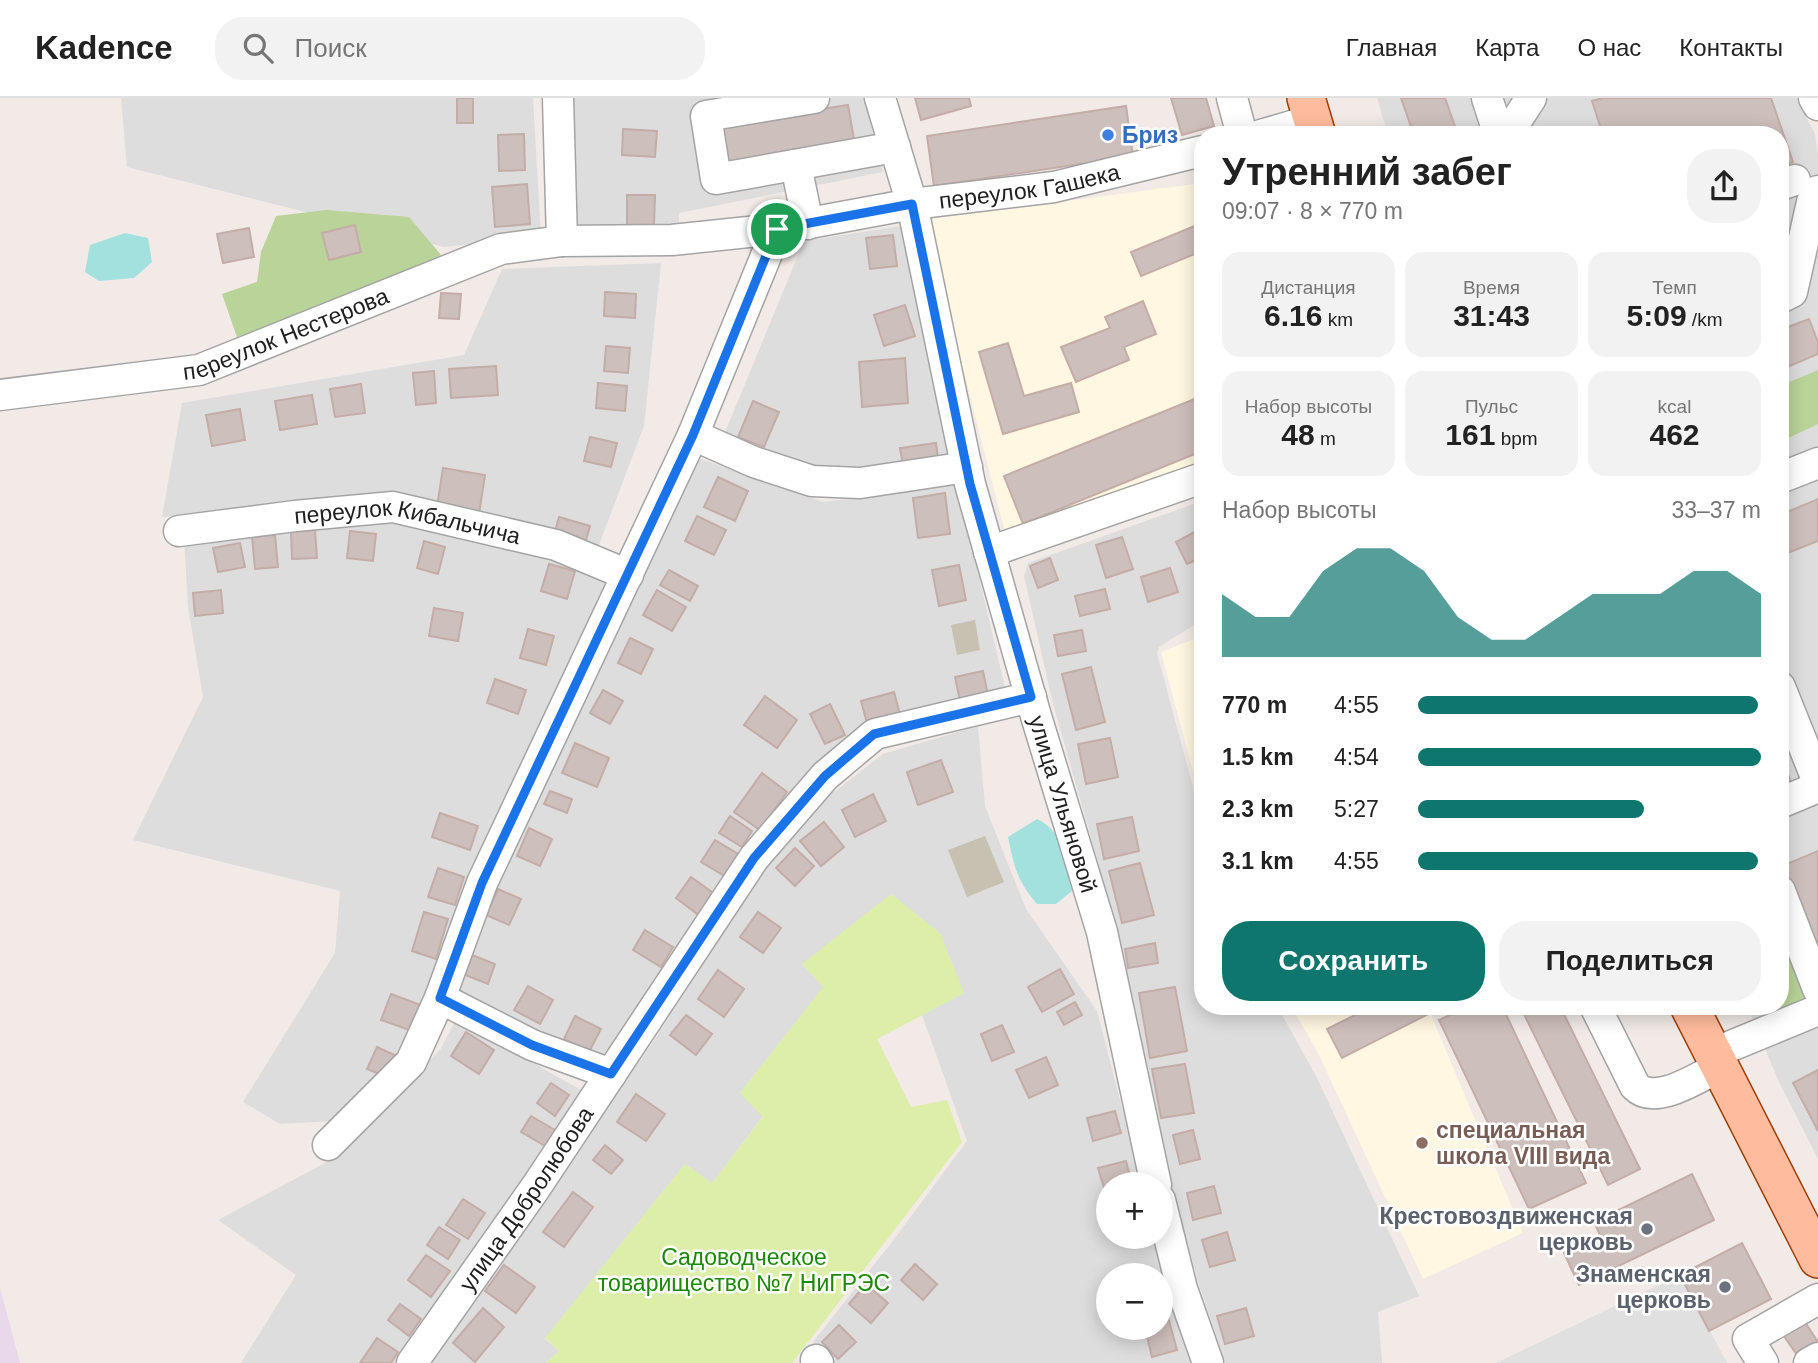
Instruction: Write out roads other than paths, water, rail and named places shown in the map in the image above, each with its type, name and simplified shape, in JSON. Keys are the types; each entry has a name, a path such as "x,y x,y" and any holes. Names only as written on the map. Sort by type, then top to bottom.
{"main road":[{"path":"1694,1015 1818,1259"}],"street":[{"path":"558,98 562,240"},
{"path":"814,98 706,117 716,179 895,147"},
{"name":"улица Ульяновой","path":"880,98 912,204 967,467 989,552 1102,932 1154,1172"},
{"path":"1232,98 1240,126"},
{"path":"1487,98 1496,126"},
{"path":"1513,126 1531,98"},
{"path":"1814,98 1818,105"},
{"path":"1288,126 1312,118"},
{"name":"переулок Гашека","path":"562,240 672,240 777,229 912,204 1054,187 1194,153"},
{"path":"796,164 808,224"},
{"path":"1789,294 1792,292 1812,202 1797,185"},
{"path":"328,1145 411,1062 440,998 482,883 693,435 777,229"},
{"name":"переулок Нестерова","path":"0,395 199,370 501,249 562,240"},
{"path":"693,435 754,462 812,481 860,483 967,467"},
{"path":"1789,474 1818,463"},
{"path":"989,552 1194,481"},
{"name":"переулок Кибальчича","path":"179,531 393,507 556,545 628,575"},
{"name":"улица Добролюбова","path":"412,1363 536,1187 754,858 825,776 874,734 1031,697"},
{"path":"1789,710 1818,782"},
{"path":"1789,799 1818,787"},
{"path":"1789,914 1818,989"},
{"path":"440,998 532,1045 611,1074"},
{"path":"1600,1015 1635,1086 1641,1093 1651,1096 1669,1091 1717,1060 1818,1010"},
{"path":"1172,1249 1182,1289 1208,1363"},
{"path":"1763,1363 1748,1339 1818,1298"},
{"path":"1809,1363 1818,1359"}],"water":[{"path":"125,233 148,238 152,262 134,278 99,281 85,272 90,245"},
{"path":"1037,819 1046,824 1059,840 1067,860 1072,891 1056,904 1037,904 1030,896 1017,873 1010,847 1008,837"}],"place":[{"name":"Бриз","path":"1108,135"},
{"name":"специальная школа VIII вида","path":"1422,1143"},
{"name":"Крестовоздвиженская церковь","path":"1647,1229"},
{"name":"Знаменская церковь","path":"1725,1287"}],"park label":[{"name":"Садоводческое товарищество №7 НиГРЭС","path":"744,1270"}]}
